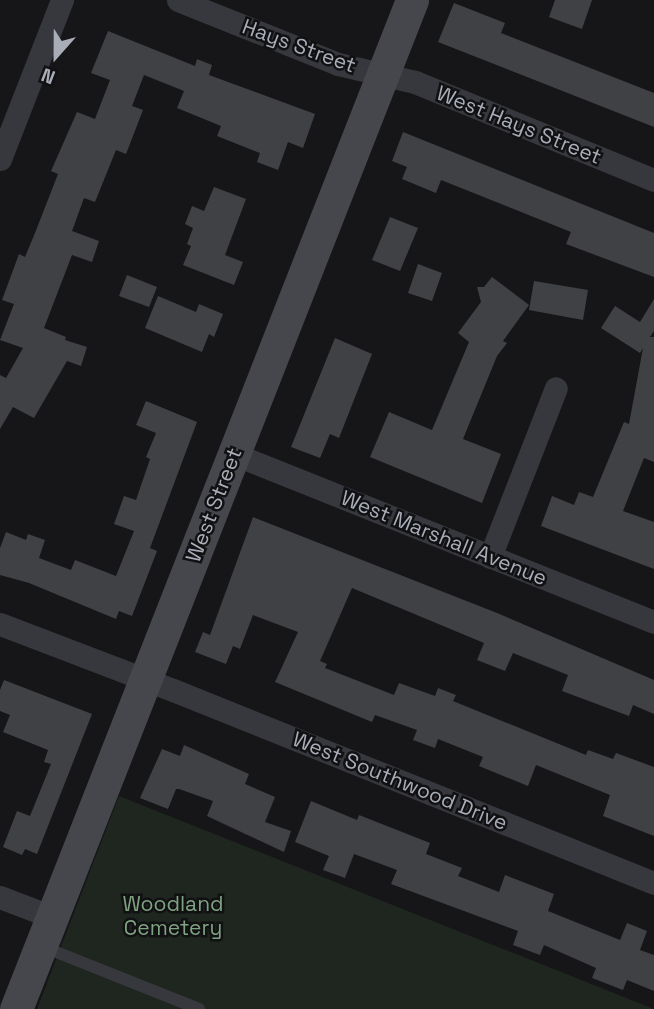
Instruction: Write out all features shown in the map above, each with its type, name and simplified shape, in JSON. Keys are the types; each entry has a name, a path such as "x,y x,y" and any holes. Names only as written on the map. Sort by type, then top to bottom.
{"main road":[{"name":"West Street","path":"16,1009 412,0"}],"street":[{"path":"0,159 62,0"},
{"name":"Hays Street","path":"178,0 338,64 383,74"},
{"name":"West Hays Street","path":"383,74 415,82 654,180"},
{"path":"490,557 556,388"},
{"name":"West Marshall Avenue","path":"234,454 654,622"},
{"name":"West Southwood Drive","path":"0,624 654,883"},
{"path":"0,897 47,931"}],"lane":[{"path":"47,931 199,1009"}],"green space":[{"name":"Woodland Cemetery","path":"119,796 654,1009 37,1009"}],"building":[{"path":"555,0 592,0 582,29 549,17"},
{"path":"454,3 505,23 501,33 654,93 654,127 438,42"},
{"path":"108,31 195,66 197,59 212,65 209,75 315,114 303,148 288,142 278,170 257,162 260,153 217,136 221,126 177,108 184,91 144,75 132,106 143,110 126,154 116,150 95,202 84,198 72,231 99,241 92,262 72,255 44,328 66,337 65,340 87,347 81,366 67,361 34,418 13,407 0,429 0,375 6,378 23,348 0,340 14,304 2,300 19,254 25,257 35,233 58,174 51,171 77,112 95,119 110,80 91,73"},
{"path":"403,132 654,233 654,277 566,244 571,232 441,180 436,193 402,179 407,167 392,161"},
{"path":"214,187 246,199 225,255 243,262 234,285 183,265 191,246 187,244 193,228 185,224 192,206 204,211"},
{"path":"390,217 418,228 400,271 372,260"},
{"path":"418,264 442,273 432,301 408,293"},
{"path":"127,275 157,287 149,307 119,296"},
{"path":"492,277 529,305 503,341 507,343 497,356 463,439 501,454 482,503 370,457 389,412 432,430 469,342 458,333 481,302 477,287 484,287"},
{"path":"534,281 588,290 583,320 529,310"},
{"path":"158,296 196,312 199,304 223,314 214,337 209,334 202,352 145,328"},
{"path":"654,299 654,331 650,337 654,337 654,462 644,458 623,511 654,522 654,569 541,526 552,496 574,505 579,492 593,497 624,422 629,424 643,348 640,353 601,328 615,306 640,322"},
{"path":"335,338 372,354 339,438 330,434 320,458 291,447"},
{"path":"146,401 197,422 150,548 157,551 132,616 119,611 116,619 29,583 0,575 0,548 6,532 26,540 28,534 45,540 39,558 71,570 75,560 116,576 134,531 114,524 124,496 136,500 150,459 146,457 156,433 136,425"},
{"path":"253,517 497,613 654,680 654,714 633,705 629,716 562,691 568,675 513,653 505,671 477,660 484,643 352,588 320,661 327,664 325,668 394,695 399,683 435,696 438,688 456,695 453,701 586,755 588,750 613,759 616,753 654,767 654,836 603,816 610,795 536,765 528,786 479,766 483,757 438,739 435,748 413,740 417,730 375,715 372,722 275,682 298,632 253,615 240,649 233,646 226,664 195,652 203,632 210,635"},
{"path":"4,680 92,714 37,854 25,849 22,855 3,847 17,811 30,816 51,764 44,762 48,750 3,732 10,715 0,711 0,690"},
{"path":"184,745 249,774 245,784 275,797 265,822 291,831 284,852 207,816 213,801 179,789 176,789 168,809 140,798 162,749 180,756"},
{"path":"311,801 357,820 359,815 430,843 426,854 462,868 458,876 499,892 505,875 554,894 548,911 620,940 627,923 647,931 640,950 654,955 654,991 627,980 623,990 592,978 596,968 544,945 540,955 513,945 518,931 391,884 397,870 354,854 345,878 323,870 329,856 295,842"}]}
